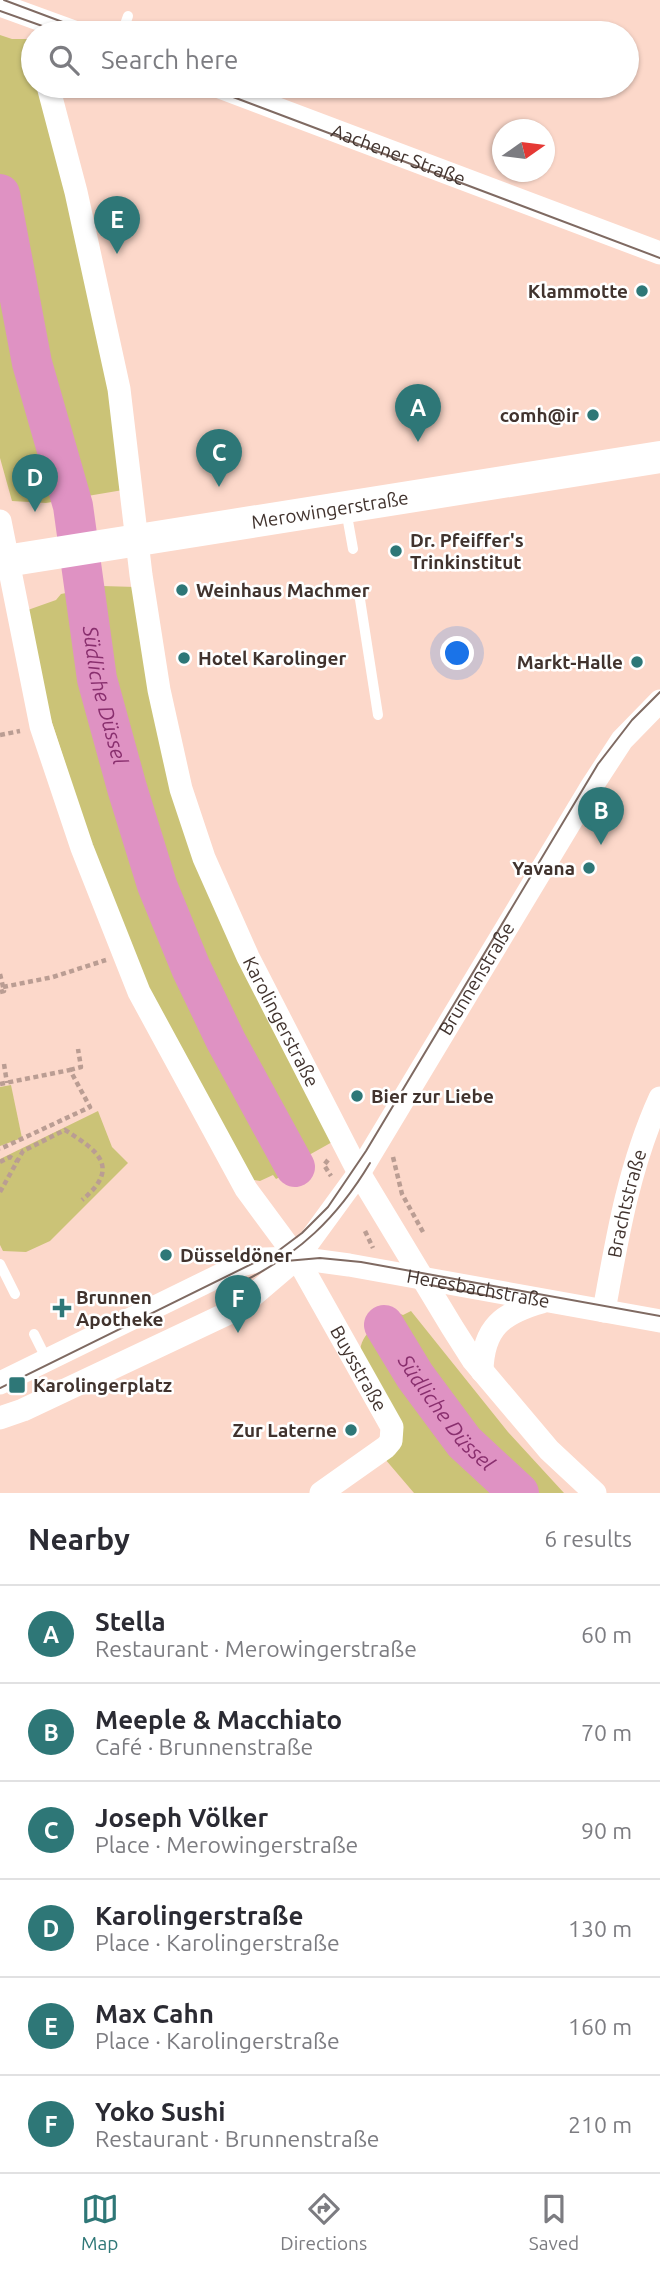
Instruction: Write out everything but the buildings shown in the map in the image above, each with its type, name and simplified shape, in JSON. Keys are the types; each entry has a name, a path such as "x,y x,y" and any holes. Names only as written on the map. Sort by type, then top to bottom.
{"main road":[{"name":"Merowingerstraße","path":"4,561 660,457"}],"street":[{"path":"0,5 28,16"},
{"name":"Karolingerstraße","path":"51,98 76,192 117,376 159,690 181,789 204,858 248,957 359,1173"},
{"name":"Aachener Straße","path":"249,98 660,253"},
{"path":"0,521 4,561 41,726 82,848 123,953 139,992 246,1189 297,1258"},
{"name":"Brunnenstraße","path":"0,1418 23,1410 237,1309 297,1258 359,1173 599,774 622,740 660,701"},
{"name":"Brachtstraße","path":"604,1311 624,1206 643,1136 660,1098"},
{"path":"359,1173 482,1371 549,1450 596,1493"},
{"path":"0,1383 241,1265 264,1259 297,1258"},
{"name":"Heresbachstraße","path":"297,1258 660,1321"},
{"name":"Buysstraße","path":"297,1258 392,1427 391,1441 386,1447 321,1493"},
{"path":"482,1371 487,1342 502,1318 516,1310 544,1301"}],"lane":[{"path":"126,21 128,16"},
{"path":"346,507 353,549"},
{"path":"359,593 378,715"},
{"path":"0,1264 15,1294"},
{"path":"34,1334 47,1360"}],"path":[{"path":"0,974 1,990 53,977 123,953"},
{"path":"0,1084 81,1067 78,1049"},
{"path":"4,1064 8,1083"},
{"path":"0,1149 90,1107 70,1070"},
{"path":"0,1192 23,1151 65,1130 101,1156 104,1167 101,1177 82,1199"},
{"path":"0,1161 10,1157 17,1161"}],"shaded area":[{"path":"0,35 21,39 21,98 48,98 95,288 123,490 46,503 12,501 0,458"},
{"path":"102,586 136,587 178,791 334,1141 309,1155 307,1163 276,1179 273,1175 260,1181 247,1179 134,963 93,850 48,710 25,611 56,600 61,594"},
{"path":"11,1085 22,1138 0,1146 0,1087"},
{"path":"98,1111 112,1147 128,1163 50,1241 26,1252 3,1251 0,1245 0,1159"},
{"path":"411,1311 508,1432 564,1493 414,1493 385,1459 399,1443 360,1354 361,1346 368,1334 379,1324 398,1313 403,1315"}],"waterway":[{"name":"Südliche Düssel","path":"0,194 32,363 73,506 97,679 127,788 157,885 191,968 226,1041 295,1167"},
{"name":"Südliche Düssel","path":"384,1325 415,1376 464,1442 519,1493"}],"tram line":[{"path":"4,0 60,21"},
{"path":"0,11 28,21"},
{"path":"236,98 660,258"},
{"path":"0,1388 278,1251 302,1233 328,1207 366,1151 598,764 632,720 660,692"},
{"path":"242,1282 299,1247 315,1233 344,1201 370,1163"},
{"path":"286,1261 320,1258 361,1262 660,1316"},
{"path":"430,1285 495,1297"}],"place":[{"name":"Max Cahn","path":"117,254"},
{"name":"Klammotte","path":"642,291"},
{"name":"comh@ir","path":"593,415"},
{"name":"Stella","path":"418,442"},
{"name":"Joseph Völker","path":"219,487"},
{"name":"Karolingerstraße","path":"35,512"},
{"name":"Dr. Pfeiffer's Trinkinstitut","path":"396,551"},
{"name":"Weinhaus Machmer","path":"182,590"},
{"name":"Hotel Karolinger","path":"184,658"},
{"name":"Markt-Halle","path":"637,662"},
{"name":"Meeple & Macchiato","path":"601,845"},
{"name":"Yavana","path":"589,868"},
{"name":"Bier zur Liebe","path":"357,1096"},
{"name":"Düsseldöner","path":"166,1255"},
{"name":"Brunnen Apotheke","path":"62,1308"},
{"name":"Yoko Sushi","path":"238,1333"},
{"name":"Karolingerplatz","path":"17,1385"},
{"name":"Zur Laterne","path":"351,1430"}]}
